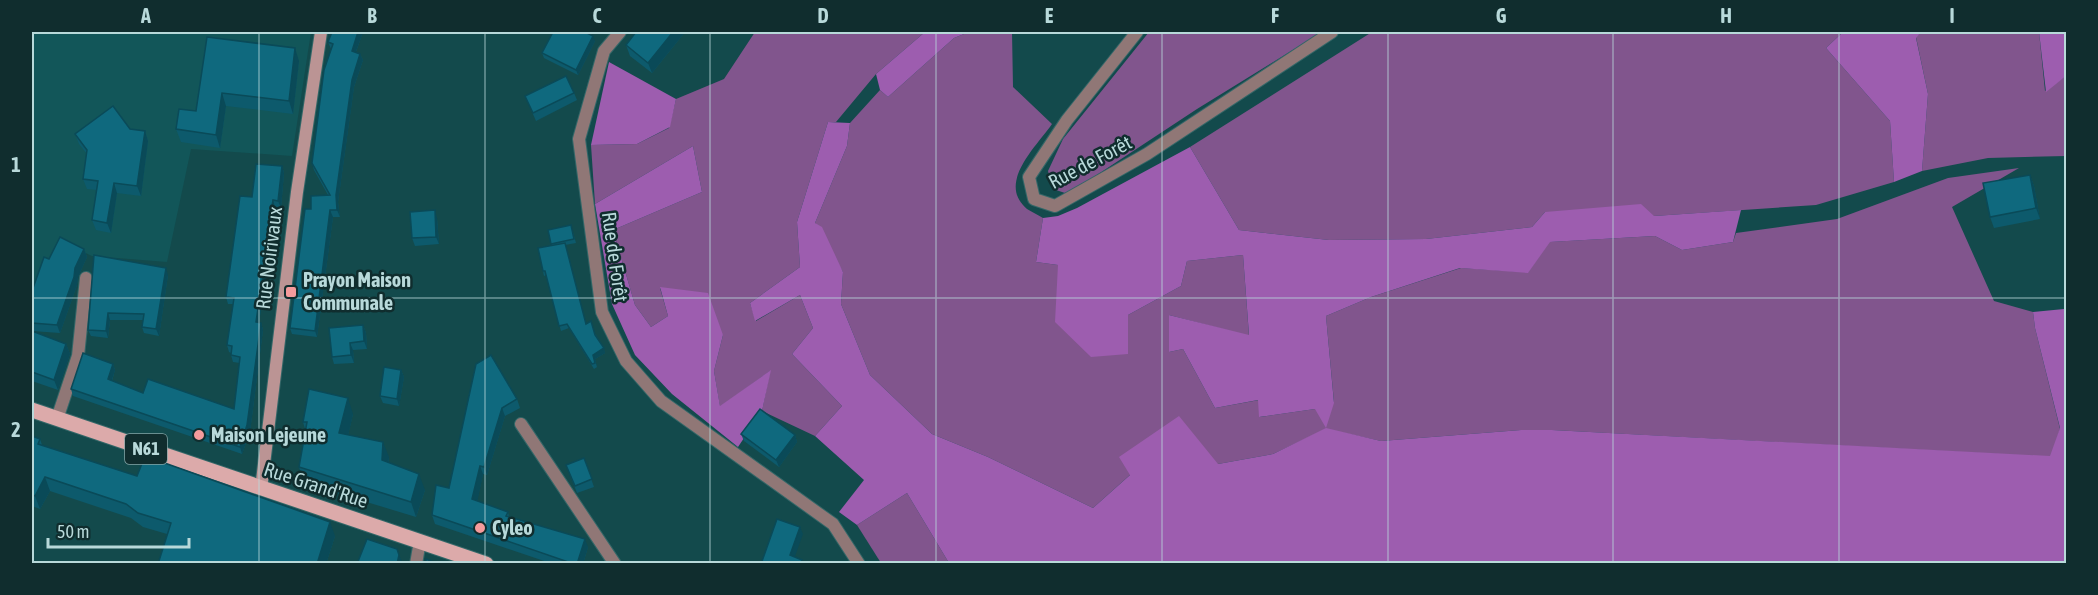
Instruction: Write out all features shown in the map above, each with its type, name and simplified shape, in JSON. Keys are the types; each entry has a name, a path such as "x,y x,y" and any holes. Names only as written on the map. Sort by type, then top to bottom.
{"main road":[{"name":"Rue Noirivaux","path":"261,489 297,192 321,32"},
{"name":"Rue Grand'Rue","path":"32,410 486,564"}],"street":[{"name":"Rue de Forêt","path":"620,32 604,51 579,139 602,312 626,361 661,401 833,524 859,564"},
{"name":"Rue de Forêt","path":"1137,32 1067,120 1029,177 1034,199 1055,206 1147,154 1332,32"},
{"path":"57,419 78,356 86,278"},
{"path":"521,424 615,564"},
{"path":"416,564 420,541"}],"shaded area":[{"path":"32,32 311,32 292,156 191,149 167,262 92,256 62,242 32,304"},
{"path":"755,32 925,32 876,74 836,122 828,122 797,222 800,267 750,303 756,321 800,295 813,328 792,354 842,406 815,436 762,411 770,371 720,407 714,371 723,335 660,288 668,316 651,327 635,305 613,230 702,192 693,146 595,204 591,145 637,144 669,128 676,99 724,79"},
{"path":"925,32 969,32 954,38 888,97 880,90 876,74"},
{"path":"969,32 1012,32 1013,87 1052,124 1029,154 1017,176 1016,188 1019,199 1027,209 1043,218 1036,262 1058,265 1128,315 1181,286 1187,261 1243,255 1249,336 1169,315 1169,352 1183,349 1215,408 1259,400 1260,417 1315,409 1334,402 1326,316 1371,297 1461,268 1528,272 1549,242 1655,236 1682,250 1733,242 1736,233 1837,219 1948,178 2019,168 1952,207 1994,301 2033,312 2060,429 2051,457 1552,430 1521,430 1381,441 1326,429 1273,454 1218,464 1120,457 1131,474 1093,508 988,457 932,434 870,375 841,304 843,272 815,223 847,146 850,123 880,90 888,97 954,38"},
{"path":"1149,32 1322,32 1197,109 1068,194 1053,189 1048,171 1063,139"},
{"path":"1372,32 1843,32 1826,48 1890,121 1894,182 1816,205 1654,216 1545,212 1532,227 1426,239 1329,240 1239,230 1190,147"},
{"path":"1843,32 1921,32 1916,38 1928,94 1922,171 1894,182 1890,121 1826,48"},
{"path":"1921,32 2039,32 2045,91 2066,76 2066,156 1988,158 1922,171 1928,94 1916,37"},
{"path":"2039,32 2066,32 2066,76 2046,92"},
{"path":"609,62 676,99 670,127 637,144 591,145"},
{"path":"828,122 850,123 847,146 815,223 822,227 843,272 841,304 870,375 932,434 988,457 1093,508 1130,475 1119,457 1179,416 1218,464 1273,454 1326,428 1381,441 1521,430 1552,430 2050,456 2060,428 2033,312 2064,309 2066,305 2066,563 949,563 907,493 857,525 839,512 864,480 815,436 842,406 792,354 813,328 800,295 755,321 750,303 800,267 797,222"},
{"path":"693,146 702,192 613,230 635,305 651,327 668,316 660,287 708,293 723,335 714,371 720,406 771,370 762,411 738,447 672,394 635,355 612,304 595,204"},
{"path":"1190,147 1239,230 1329,240 1426,239 1532,227 1545,212 1641,204 1654,216 1741,210 1733,242 1682,250 1655,236 1550,242 1528,273 1460,268 1371,297 1326,316 1334,403 1326,428 1315,409 1259,417 1258,400 1215,408 1183,349 1169,352 1169,315 1249,335 1243,255 1187,261 1181,286 1128,315 1128,354 1091,357 1055,322 1058,265 1036,262 1043,218 1058,216 1077,208"},
{"path":"907,493 949,563 881,563 857,525"}],"building":[{"path":"332,32 358,32 352,51 360,54 352,80 336,195 337,210 330,210 315,331 290,328 305,209 311,209 311,196 330,195 312,163 324,70 333,44 328,42"},
{"path":"553,32 585,32 593,36 576,70 542,53"},
{"path":"636,32 673,32 648,63 626,45"},
{"path":"207,37 295,48 289,101 222,93 216,135 176,129 179,109 196,111"},
{"path":"566,76 574,93 533,113 525,96"},
{"path":"113,106 130,129 145,131 137,186 114,183 107,223 92,220 98,181 83,179 87,150 75,134"},
{"path":"256,164 282,166 278,201 273,200 263,261 265,261 256,322 261,323 247,425 240,447 71,389 83,353 113,364 108,379 143,393 148,379 234,409 240,357 231,355 232,346 227,345 234,298 226,297 240,196 252,197"},
{"path":"2030,175 2036,208 1990,217 1983,183"},
{"path":"435,210 436,237 412,238 410,212"},
{"path":"571,225 574,239 551,244 548,230"},
{"path":"60,237 84,249 75,268 57,325 32,323 32,291 44,257 49,259"},
{"path":"565,243 586,324 591,321 595,335 604,348 593,355 595,363 592,364 567,324 559,326 545,271 543,271 538,248"},
{"path":"94,255 166,268 156,329 142,327 144,314 108,313 106,331 88,330"},
{"path":"363,325 364,341 350,343 351,355 332,357 329,328"},
{"path":"32,331 66,344 54,380 32,372"},
{"path":"491,355 517,399 502,408 484,467 480,466 472,499 508,512 506,516 585,539 577,564 432,515 436,485 449,488 476,364"},
{"path":"384,367 401,370 397,399 380,396"},
{"path":"309,389 348,398 339,433 383,442 382,460 419,474 411,502 299,467 307,422 303,422"},
{"path":"760,409 795,435 776,460 741,434"},
{"path":"32,436 40,439 38,444 137,476 145,456 330,522 317,564 158,564 171,523 138,513 126,504 45,477 35,496 32,494"},
{"path":"584,458 592,479 575,486 566,465"},
{"path":"777,519 800,527 790,555 802,560 800,564 761,564"},
{"path":"367,539 397,549 399,555 397,564 357,564"},
{"path":"426,559 438,564 426,564"}],"place":[{"name":"Prayon Maison Communale","path":"291,292"},
{"name":"Maison Lejeune","path":"199,435"},
{"name":"Cyleo","path":"480,528"}]}
